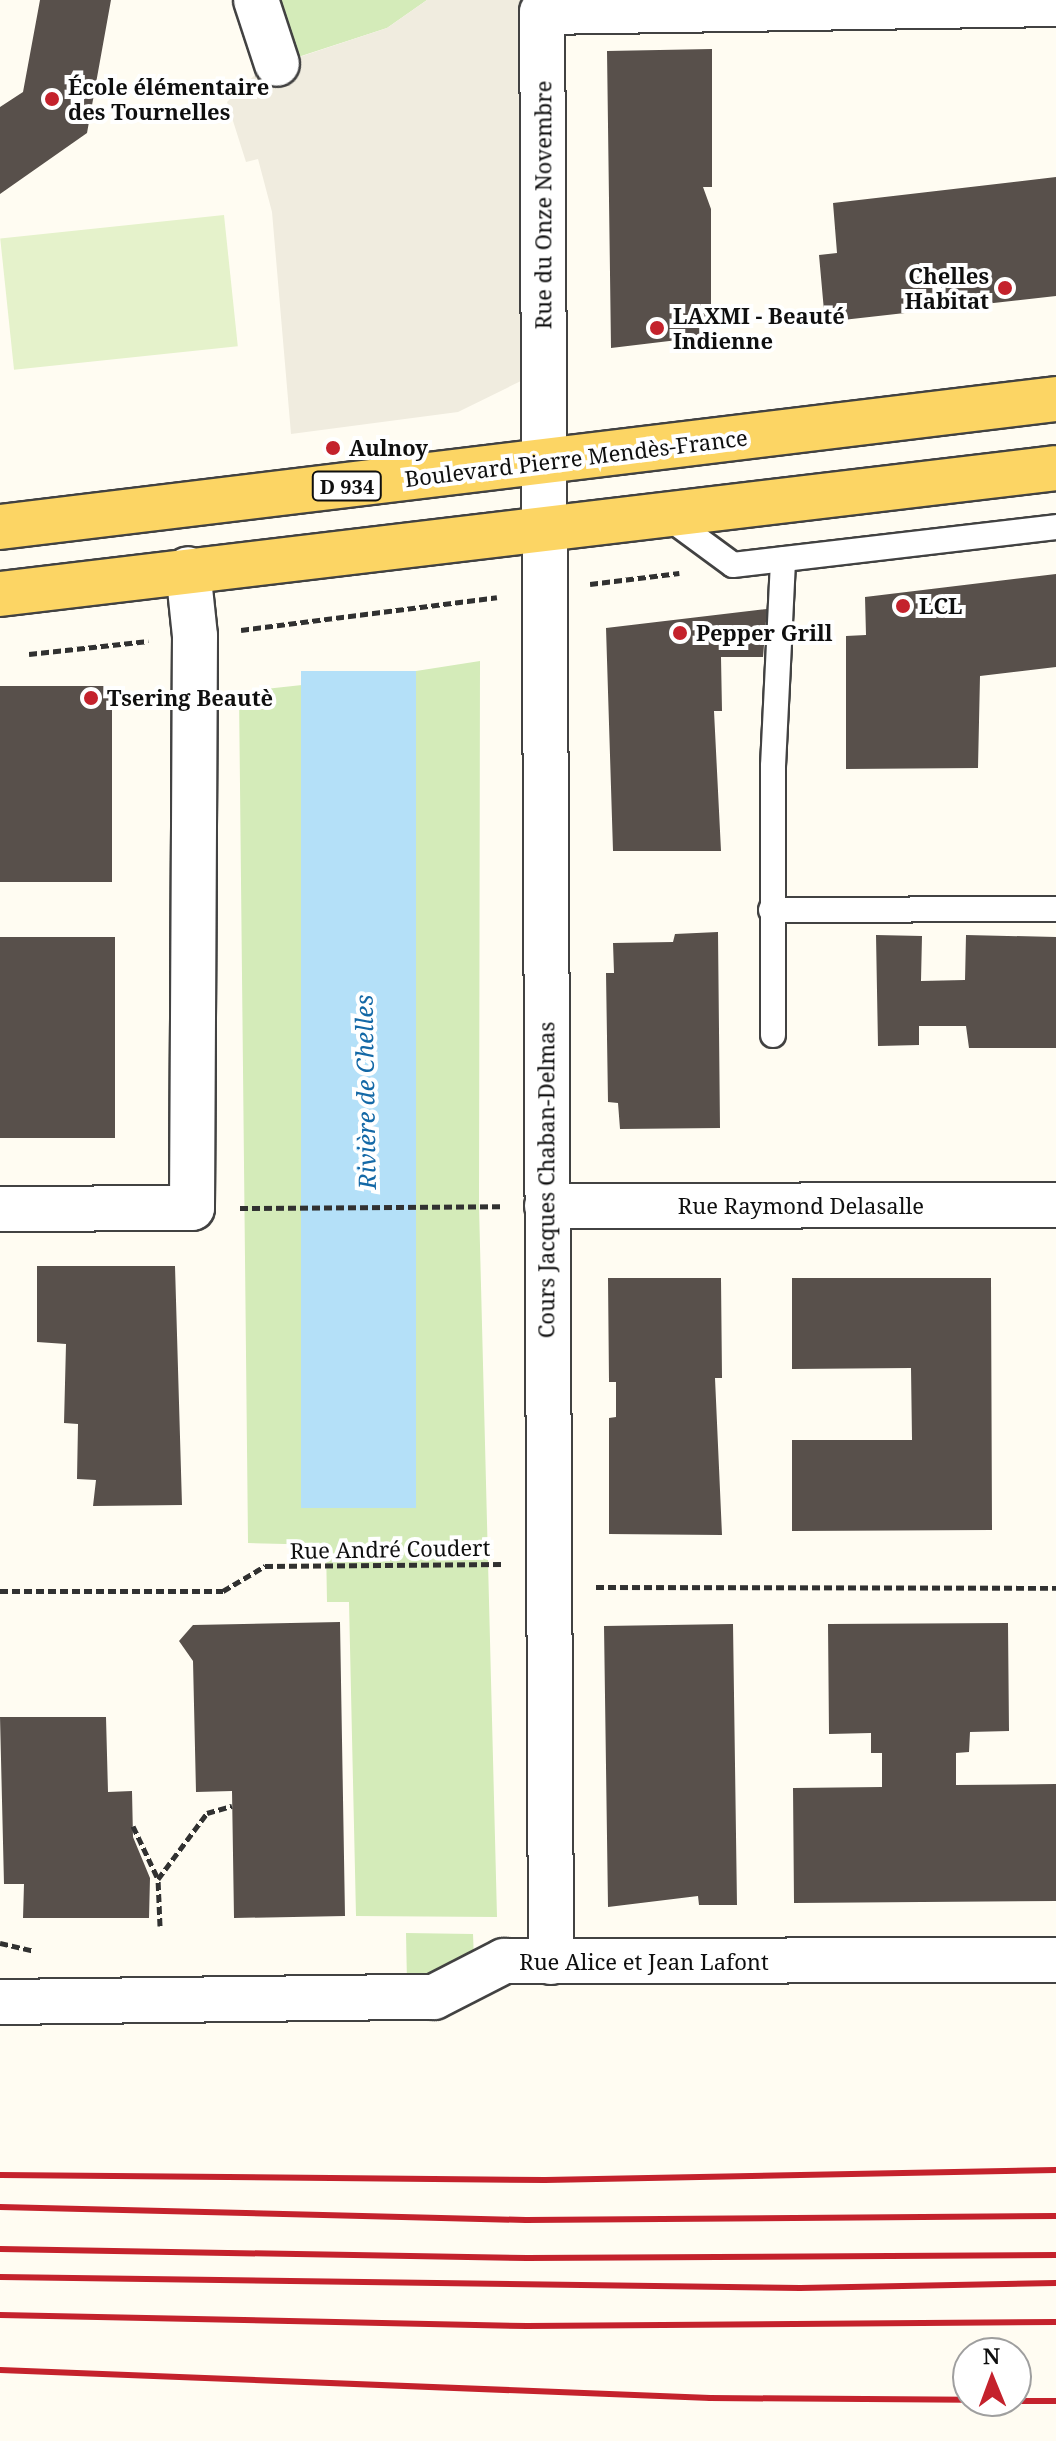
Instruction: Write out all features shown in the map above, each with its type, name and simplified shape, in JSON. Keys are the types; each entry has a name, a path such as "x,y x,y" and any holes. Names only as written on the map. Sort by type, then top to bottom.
{"main road":[{"name":"Boulevard Pierre Mendès-France","path":"0,527 1056,399"},
{"path":"0,594 188,569 1056,468"}],"street":[{"path":"256,0 277,64"},
{"name":"Rue du Onze Novembre","path":"543,399 542,12 1056,4"},
{"name":"Cours Jacques Chaban-Delmas","path":"543,399 551,1962"},
{"path":"0,1209 192,1208 195,636 188,569"},
{"name":"Rue Raymond Delasalle","path":"547,1206 1056,1205"},
{"name":"Rue Alice et Jean Lafont","path":"0,2002 434,1997 504,1961 1056,1960"}],"lane":[{"path":"665,515 733,565 1056,527"},
{"path":"773,1035 771,910 783,559"},
{"path":"771,910 1056,909"}],"path":[{"path":"580,586 733,565"},
{"path":"29,654 509,595"},
{"path":"243,1208 479,1206"},
{"name":"Rue André Coudert","path":"0,1591 223,1591 265,1566 1056,1588"},
{"path":"158,1879 207,1813 232,1806"},
{"path":"133,1826 158,1879 160,1926"},
{"path":"0,1943 34,1951"}],"green space":[{"path":"272,0 427,0 387,28 292,59"},
{"path":"224,215 238,346 14,370 0,239"},
{"path":"480,661 479,1206 497,1917 356,1916 349,1602 327,1602 326,1545 248,1543 239,692 302,685 314,1506 416,1508 416,671"},
{"path":"406,1933 473,1934 474,1960 407,1983"}],"shaded area":[{"path":"427,0 532,0 520,12 525,379 458,412 291,434 272,212 258,159 246,162 227,102 260,70 387,28"}],"water":[{"name":"Rivière de Chelles","path":"301,671 416,671 416,1508 301,1508"}],"building":[{"name":"École élémentaire des Tournelles","path":"40,0 111,0 87,133 0,194 0,107 23,92"},
{"path":"712,49 712,187 703,187 711,209 711,336 611,348 607,51"},
{"path":"1056,177 1056,296 825,322 819,255 837,253 833,203"},
{"path":"1056,574 1056,667 980,676 978,768 846,769 846,636 866,635 865,597"},
{"path":"767,609 763,657 721,657 722,711 714,711 721,851 613,851 606,628"},
{"path":"0,686 112,686 112,882 0,882"},
{"path":"718,932 720,1128 620,1129 618,1103 608,1102 606,973 614,973 613,943 673,942 675,934"},
{"path":"876,935 922,936 921,981 965,980 966,935 1056,937 1056,1048 969,1048 966,1026 919,1026 919,1045 878,1046"},
{"path":"0,937 115,937 115,1138 0,1138"},
{"path":"37,1266 175,1266 182,1505 93,1506 96,1480 77,1479 78,1424 64,1423 66,1344 37,1342"},
{"path":"608,1278 721,1278 722,1378 715,1378 722,1535 609,1534 609,1418 616,1417 616,1382 609,1382"},
{"path":"792,1278 991,1278 992,1530 792,1531 792,1440 912,1440 911,1368 792,1369"},
{"path":"340,1622 345,1916 234,1918 232,1791 196,1792 193,1661 179,1641 193,1625"},
{"path":"1008,1623 1009,1731 970,1732 969,1752 956,1753 956,1785 1056,1784 1056,1901 794,1903 793,1788 882,1787 882,1753 871,1753 871,1733 829,1734 828,1624"},
{"path":"733,1624 737,1905 699,1905 698,1896 608,1907 604,1626"},
{"path":"0,1717 106,1717 108,1792 132,1791 133,1837 150,1878 149,1918 23,1918 24,1884 4,1884"}],"railway":[{"path":"0,2175 545,2180 1056,2170"},
{"path":"0,2207 526,2220 1056,2216"},
{"path":"0,2249 527,2258 1056,2255"},
{"path":"0,2277 800,2288 1056,2283"},
{"path":"0,2315 527,2326 1056,2322"},
{"path":"0,2370 710,2398 952,2400"},
{"path":"1032,2401 1056,2401"}],"place":[{"name":"École élémentaire des Tournelles","path":"52,99"},
{"name":"Chelles Habitat","path":"1005,288"},
{"name":"LAXMI - Beauté Indienne","path":"657,328"},
{"name":"Aulnoy","path":"333,448"},
{"name":"LCL","path":"903,606"},
{"name":"Pepper Grill","path":"680,633"},
{"name":"Tsering Beautè","path":"91,698"}]}
